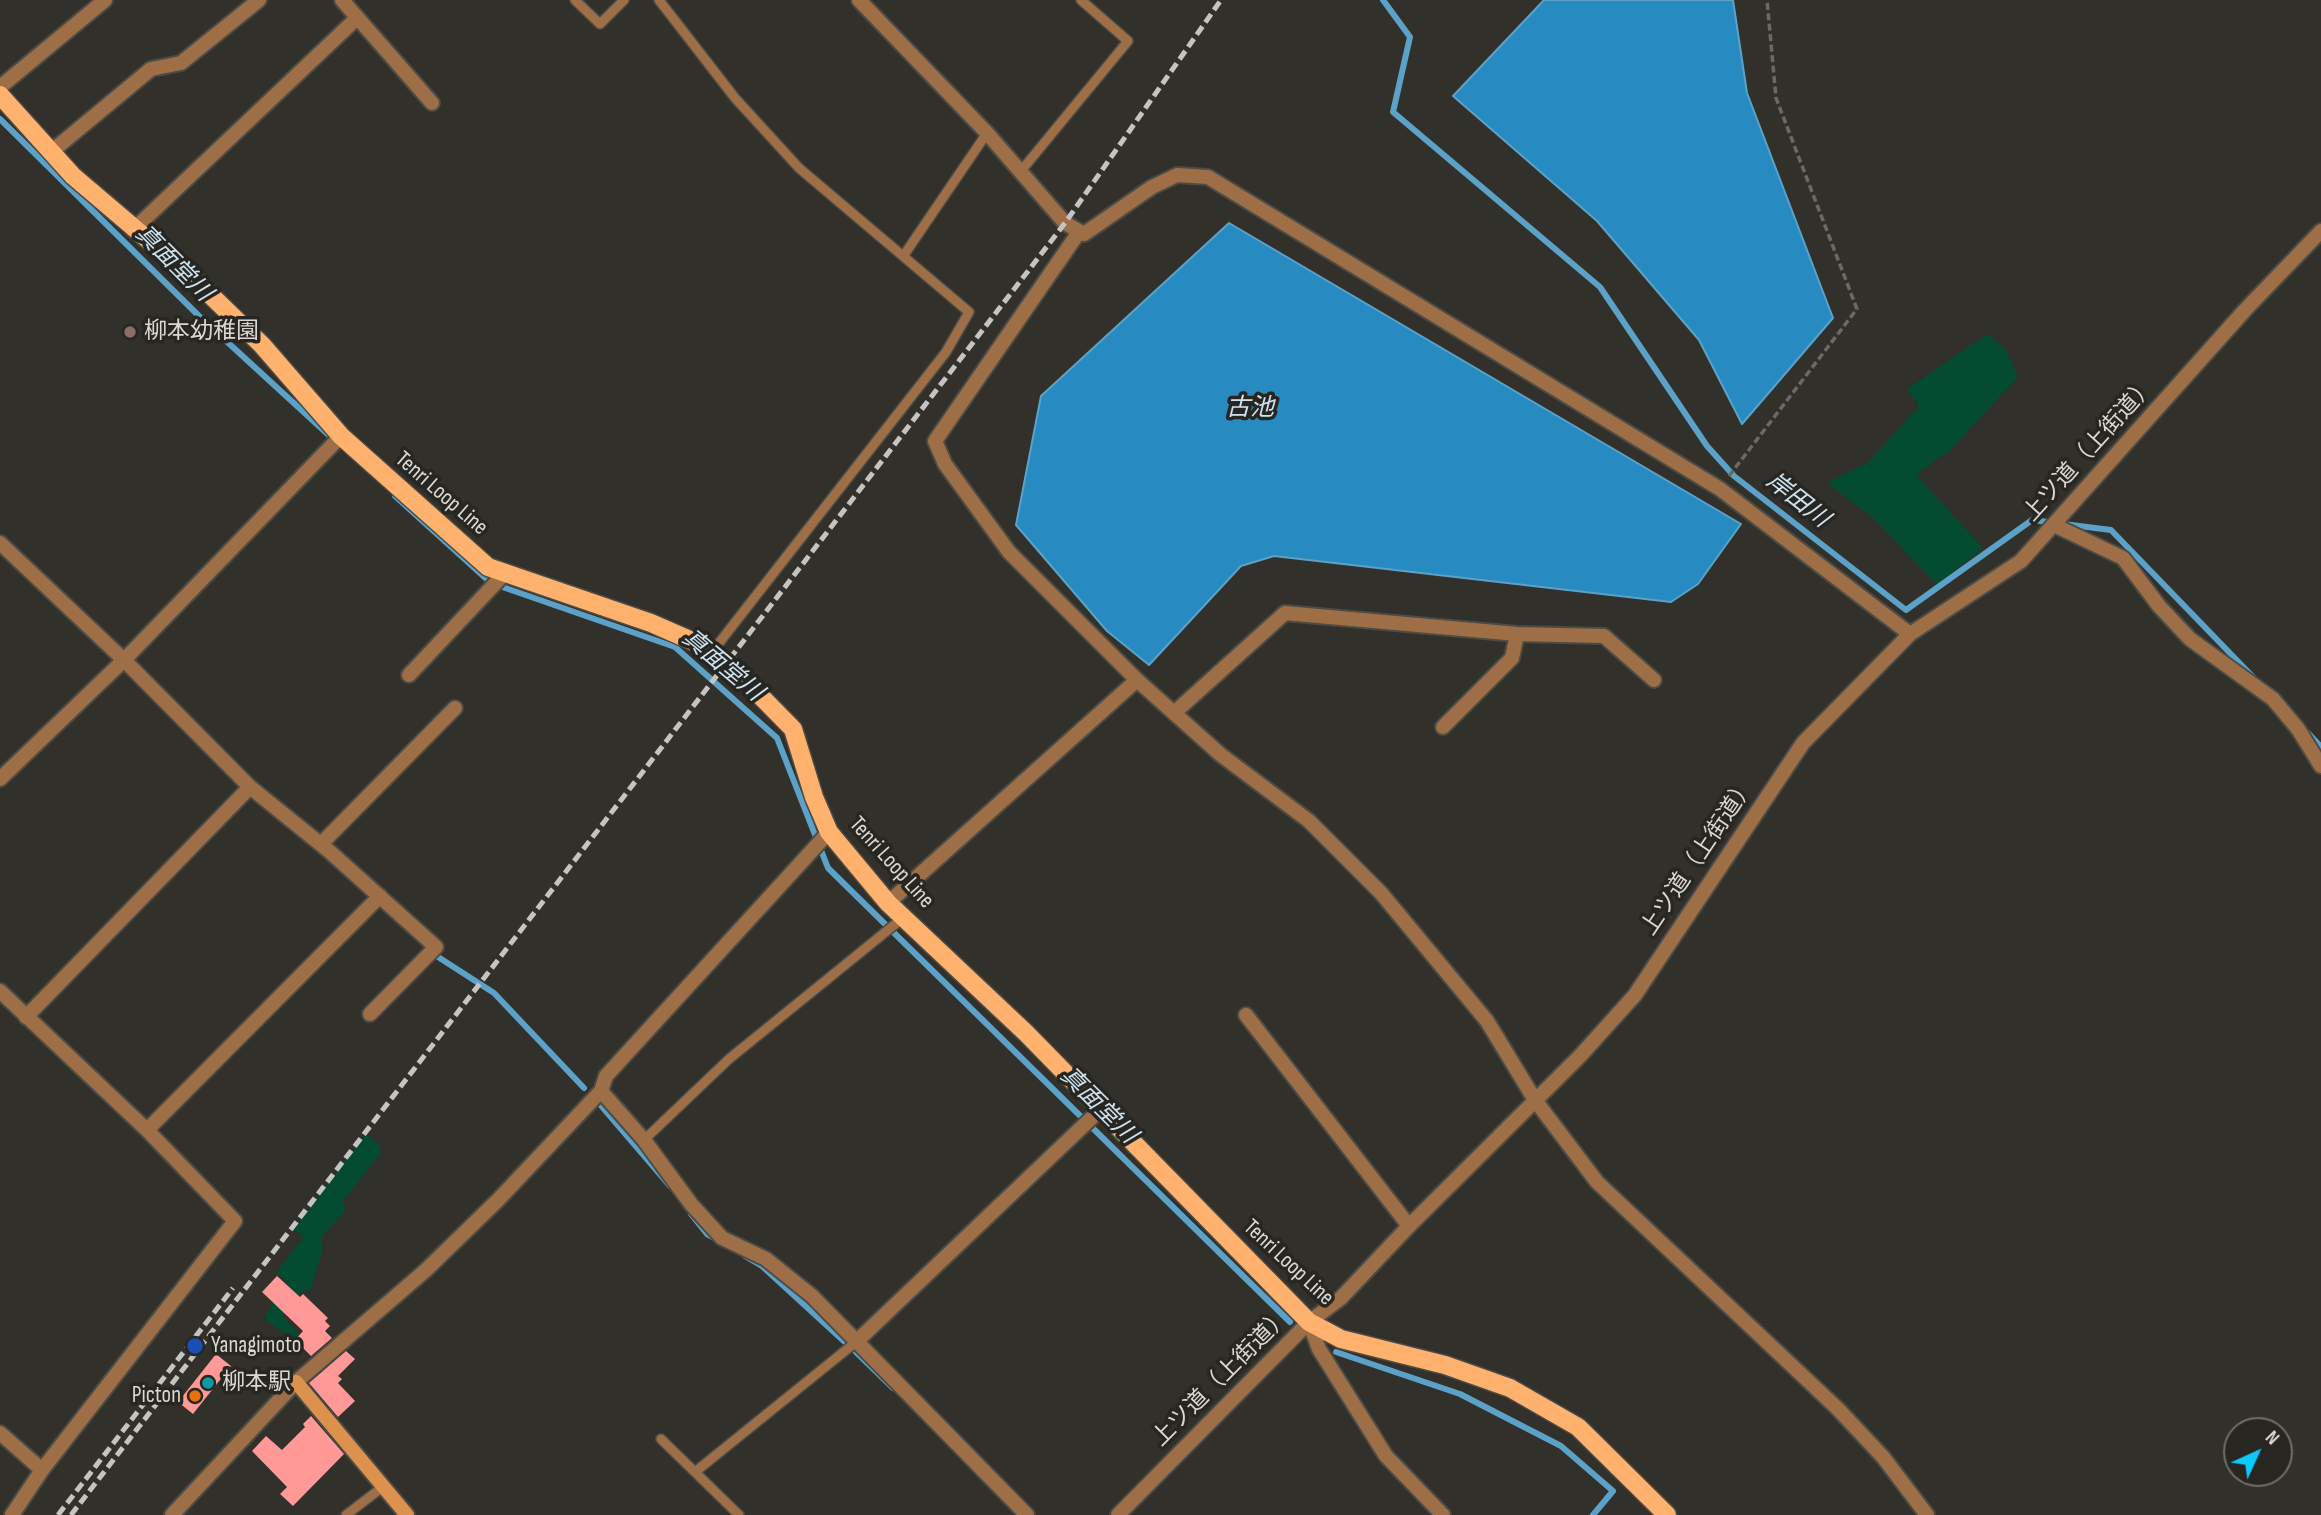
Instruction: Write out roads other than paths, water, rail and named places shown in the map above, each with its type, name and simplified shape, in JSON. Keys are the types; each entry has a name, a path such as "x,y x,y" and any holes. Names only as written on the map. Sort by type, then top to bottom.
{"main road":[{"name":"Tenri Loop Line","path":"0,95 51,152 133,230 193,278 262,345 341,436 488,567 650,624 712,652 727,662 793,729 814,797 829,832 888,903 1101,1109 1309,1322 1341,1339 1445,1365 1510,1388 1578,1427 1667,1515"},
{"path":"296,1382 407,1515"}],"street":[{"path":"0,87 105,0"},
{"path":"51,152 151,69 181,63 259,0"},
{"path":"342,0 432,103"},
{"path":"859,0 987,133 1065,223 1079,232 1084,234 1152,187 1177,175 1208,177 1720,489 1910,634"},
{"path":"133,230 357,18"},
{"name":"上ツ道（上街道）","path":"1118,1515 1309,1322 1341,1298 1635,995 1802,743 1910,634 2021,561 2245,310 2321,231"},
{"path":"1079,232 935,441 945,464 1009,552 1136,680 1221,755 1309,821 1381,893 1487,1021 1535,1100 1597,1182 1838,1409 1883,1457 1927,1515"},
{"path":"0,779 124,660 341,436"},
{"path":"2054,525 2123,558 2159,606 2190,639 2273,699 2298,729 2321,766"},
{"path":"0,542 124,660 250,787 321,844 436,947 370,1014"},
{"path":"409,675 506,572"},
{"path":"1174,713 1284,613 1517,634 1604,636 1654,680"},
{"path":"1443,727 1512,658 1517,634"},
{"path":"888,903 1136,680"},
{"path":"321,844 455,708"},
{"path":"26,1017 250,787"},
{"path":"172,1515 296,1382 426,1270 498,1200 601,1091 606,1076 829,832"},
{"path":"146,1130 380,896"},
{"path":"0,991 146,1130 235,1221 42,1470 12,1515"},
{"path":"1246,1015 1409,1226"},
{"path":"601,1091 644,1140 691,1204 722,1238 766,1259 812,1296 1027,1515"},
{"path":"856,1342 1101,1109"},
{"path":"1309,1322 1320,1349 1386,1456 1443,1515"},
{"path":"0,1433 42,1470"}],"lane":[{"path":"575,0 600,24 624,0"},
{"path":"659,0 734,98 799,167 969,312 946,352 712,652"},
{"path":"1021,170 1128,41 1081,0"},
{"path":"904,256 987,133"},
{"path":"644,1140 729,1059 904,917"},
{"path":"695,1472 856,1342"},
{"path":"661,1438 739,1515"},
{"path":"346,1515 384,1486"}],"water":[{"path":"1544,0 1733,0 1747,93 1833,318 1742,424 1699,340 1597,221 1453,96"},
{"name":"古池","path":"1229,223 1741,524 1698,584 1671,602 1274,556 1241,566 1149,665 1107,631 1016,525 1041,396"}],"waterway":[{"name":"岸田川","path":"1383,0 1410,37 1393,112 1600,287 1707,446 1734,476 1906,610 2032,520 2111,530 2254,678"},
{"name":"真面堂川","path":"0,119 200,317 333,439"},
{"name":"真面堂川","path":"395,496 491,583 675,647 777,738 828,868 1290,1322"},
{"name":"岸田川","path":"2308,733 2321,747"},
{"path":"435,955 494,993 584,1088"},
{"path":"598,1102 670,1186"},
{"path":"691,1214 707,1234 718,1240"},
{"path":"745,1256 762,1266 847,1344"},
{"path":"856,1352 893,1388"},
{"name":"真面堂川","path":"1336,1352 1460,1394 1561,1446 1613,1491 1593,1515"}],"railway":[{"path":"71,1515 1065,223 1221,0"},
{"path":"58,1515 233,1288"}],"place":[{"name":"柳本幼稚園","path":"130,332"},
{"name":"Yanagimoto","path":"195,1346"},
{"name":"柳本駅","path":"208,1383"},
{"name":"Picton","path":"195,1396"}]}
